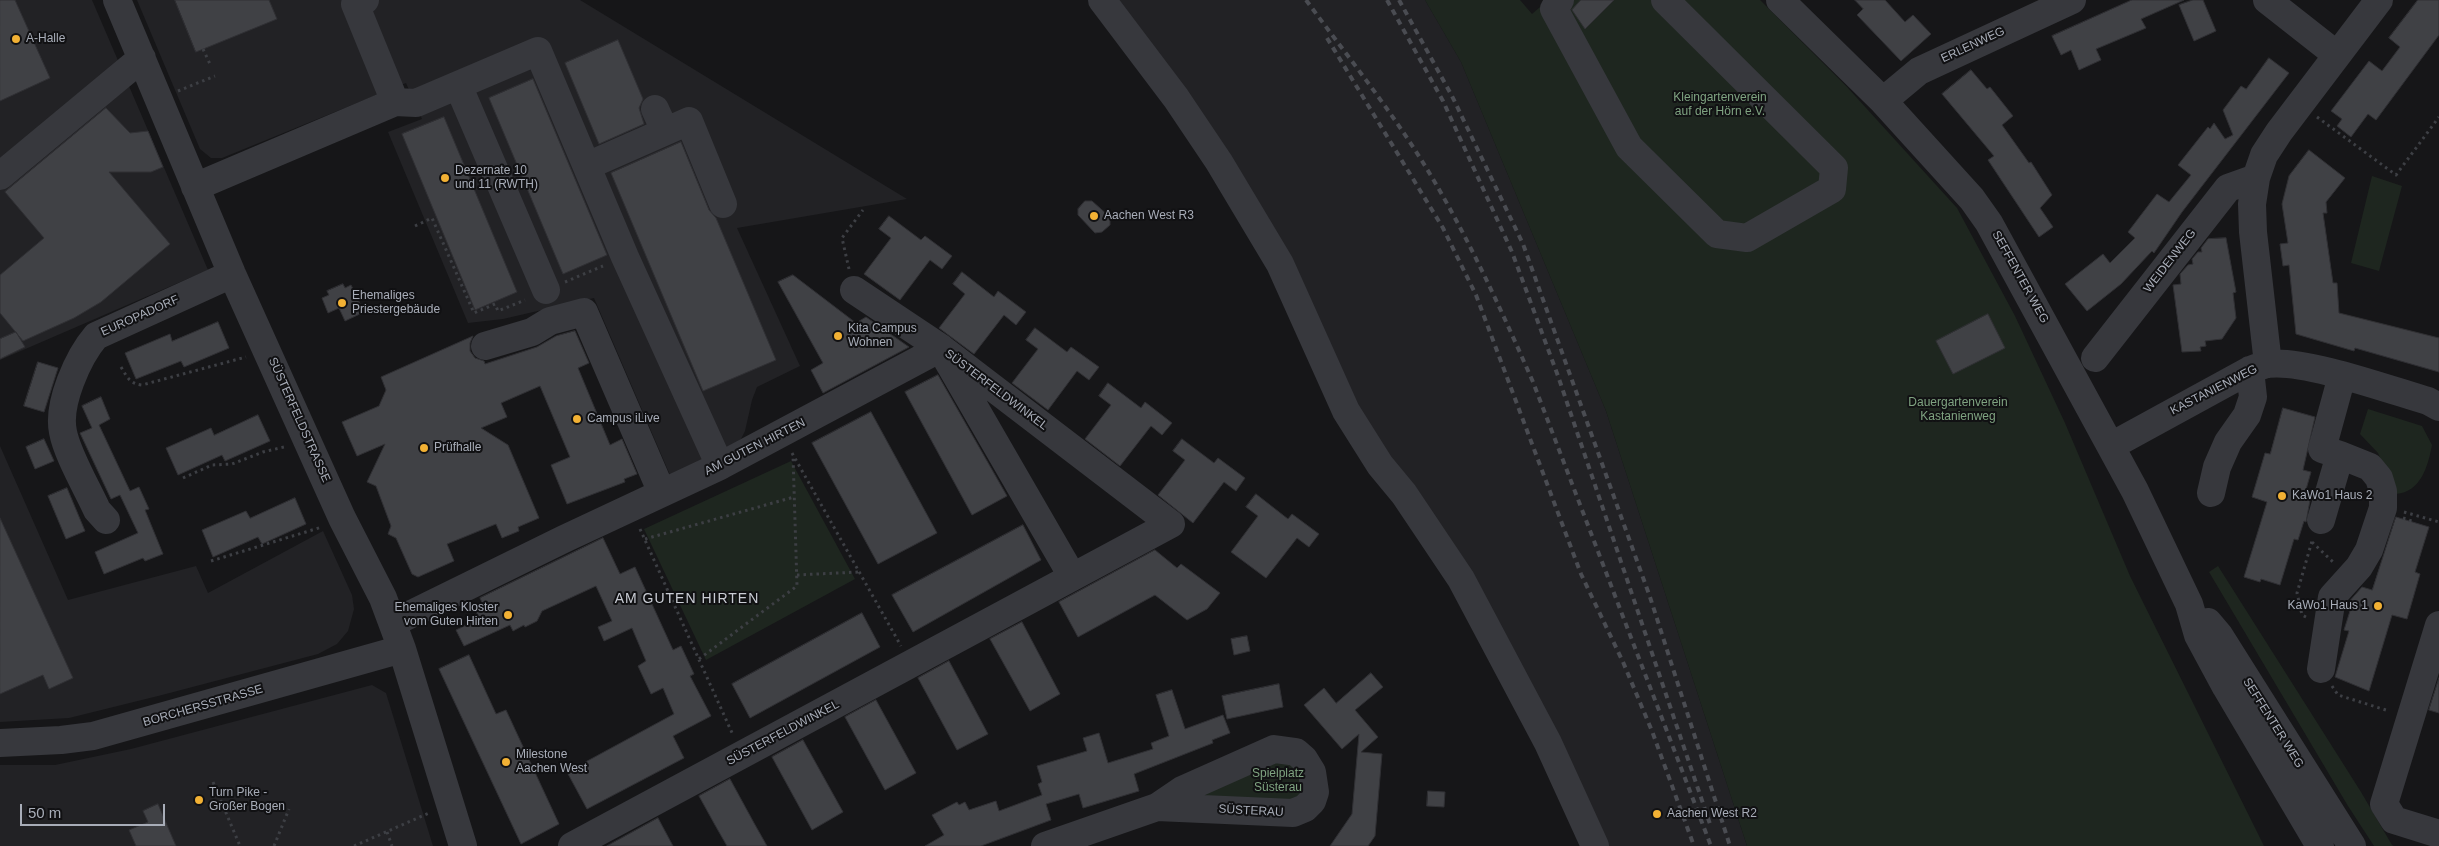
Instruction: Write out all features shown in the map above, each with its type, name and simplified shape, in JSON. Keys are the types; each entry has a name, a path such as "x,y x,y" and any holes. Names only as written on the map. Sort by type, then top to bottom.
{"street":[{"name":"SÜSTERFELDSTRASSE","path":"118,0 194,187 232,274 342,518 383,598 402,649 463,846"},
{"path":"365,0 354,4 395,102"},
{"path":"1102,0 1176,98 1219,162 1280,264 1346,411 1380,465 1404,494 1461,578 1548,743 1595,846"},
{"path":"1560,0 1554,9 1629,147 1717,234 1747,238 1832,189 1834,168 1666,0"},
{"name":"SEFFENTER WEG","path":"1780,0 1883,102 1972,199 1989,223 2111,446 2189,604 2198,635 2226,687 2320,846"},
{"name":"ERLENWEG","path":"1883,102 1919,71 2072,0"},
{"path":"2267,0 2337,56"},
{"path":"2211,493 2217,467 2228,442 2247,415 2254,397 2259,367 2252,232 2252,204 2256,178 2264,155 2379,0"},
{"path":"194,187 395,102 416,103 538,52 625,257 720,466"},
{"path":"0,176 142,58"},
{"path":"458,85 538,294"},
{"path":"587,166 660,120 689,121 723,204"},
{"name":"WEIDENWEG","path":"2095,358 2228,188 2256,178"},
{"name":"EUROPADORF","path":"106,520 97,510 62,430 69,389 86,348 96,336 232,274"},
{"path":"854,290 941,348"},
{"path":"486,346 532,332 550,321 584,312 662,493"},
{"name":"AM GUTEN HIRTEN","path":"393,624 629,508 720,466 787,444 941,348"},
{"name":"SÜSTERFELDWINKEL","path":"572,846 1172,524 941,348"},
{"name":"SÜSTERFELDWINKEL","path":"941,348 1072,576"},
{"name":"KASTANIENWEG","path":"2111,446 2259,367 2294,364 2428,401 2439,407"},
{"path":"2321,669 2332,598 2359,567 2369,550 2382,512 2383,491 2379,478 2370,467 2322,449 2342,376"},
{"path":"2316,531 2340,455"},
{"name":"SEFFENTER WEG","path":"2189,604 2204,617 2219,635 2352,846"},
{"path":"2439,625 2384,804 2394,820 2439,834"},
{"name":"BORCHERSSTRASSE","path":"0,743 61,740 93,736 402,649"},
{"name":"SÜSTERAU","path":"1045,846 1157,807 1182,790 1274,749 1296,752 1304,759 1312,772 1315,792 1312,802 1305,808 1293,812 1157,807"}],"path":[{"path":"203,49 210,64"},
{"path":"159,99 215,76"},
{"path":"2300,104 2396,174 2439,117"},
{"path":"854,290 842,238 863,210"},
{"path":"415,226 432,218 474,313 495,304 498,311 625,257"},
{"path":"121,367 130,380 135,384 142,385 235,359"},
{"path":"699,659 797,586 794,497 787,444"},
{"path":"787,444 910,664"},
{"path":"183,478 212,465 232,464 278,449"},
{"path":"645,539 794,497"},
{"path":"629,508 645,539 742,755"},
{"path":"2413,514 2439,522"},
{"path":"211,561 316,531"},
{"path":"2316,531 2349,577"},
{"path":"2316,531 2297,593 2302,615 2327,631"},
{"path":"797,575 859,572"},
{"path":"2354,700 2386,710"},
{"path":"213,782 240,846"},
{"path":"274,846 289,809"},
{"path":"354,846 387,832 402,823"},
{"path":"387,832 392,846"}],"shaded area":[{"path":"0,0 92,0 208,270 0,360"},
{"path":"137,0 580,0 907,199 737,228 800,366 757,387 741,439 735,444 670,475 594,298 503,319 468,323 388,132 422,119 406,83 222,158 211,158 200,149"},
{"path":"1108,0 1425,0 1461,62 1606,411 1747,846 1604,846 1379,444"},
{"path":"0,446 68,600 196,566 208,593 323,531 352,595 354,609 348,631 337,644 318,654 162,695 69,718 0,722"},
{"path":"372,685 386,693 433,846 0,846 0,765 55,765 131,749"}],"green space":[{"path":"1425,0 1520,0 1532,14 1548,0 1760,0 1847,87 1957,208 2015,316 2065,423 2130,576 2264,846 1747,846 1606,411 1461,62"},
{"path":"2372,176 2402,186 2379,271 2351,263"},
{"path":"2368,409 2422,426 2432,445 2422,477 2412,488 2405,492 2396,494 2378,453 2360,434"},
{"path":"791,461 855,579 706,660 644,529"},
{"path":"2218,566 2394,846 2374,846 2348,806 2209,572"},
{"name":"Spielplatz Süsterau","path":"1264,760 1290,761 1306,788 1297,801 1202,803 1203,788"}],"building":[{"name":"A-Halle","path":"0,0 15,0 50,78 0,101"},
{"path":"175,0 269,0 277,19 196,52"},
{"path":"1581,0 1614,0 1585,29 1572,10"},
{"path":"1855,0 1885,0 1905,22 1913,15 1931,34 1901,61 1857,15 1863,9"},
{"path":"2132,0 2184,0 2141,19 2146,28 2096,49 2101,60 2079,70 2071,50 2061,55 2052,36"},
{"path":"2193,0 2203,0 2216,31 2194,41 2179,5"},
{"path":"2418,0 2439,0 2439,35 2376,120 2368,114 2351,137 2337,126 2342,119 2331,111 2369,61 2382,71 2400,47 2389,38"},
{"path":"618,40 643,99 639,108 644,124 599,144 565,63"},
{"path":"2269,58 2289,73 2182,212 2154,253 2152,251 2121,284 2087,311 2065,284 2103,254 2110,263 2135,238 2128,232 2157,194 2169,202 2191,175 2178,165 2208,127 2210,129 2214,123 2225,139 2233,135 2223,110 2241,86 2246,89"},
{"path":"1971,70 1987,89 1990,87 2013,116 2002,125 2029,163 2031,162 2052,195 2040,208 2053,227 2039,237 1988,160 1994,156 1942,94"},
{"path":"533,79 607,255 563,274 489,98"},
{"path":"106,108 130,133 148,131 163,167 151,172 109,172 170,244 101,302 74,318 23,341 0,313 0,275 44,238 5,192"},
{"name":"Dezernate 10 und 11 (RWTH)","path":"444,117 517,292 475,310 402,134"},
{"path":"681,142 709,210 716,218 776,360 703,391 611,173"},
{"path":"2309,150 2345,178 2326,202 2327,213 2323,213 2333,283 2337,283 2339,313 2439,338 2439,372 2355,348 2354,351 2296,334 2289,265 2283,266 2280,244 2288,243 2282,204 2289,176"},
{"name":"Aachen West R3","path":"1085,201 1092,201 1110,217 1110,225 1102,232 1095,233 1078,215 1078,209"},
{"path":"889,216 921,240 925,236 952,256 942,269 930,260 900,300 864,274 891,238 879,229"},
{"path":"2226,238 2236,292 2233,293 2236,318 2222,339 2205,341 2206,346 2200,347 2201,351 2182,352 2173,285 2181,284 2180,274 2188,265 2193,264 2192,259 2198,252 2202,252 2201,248 2208,239"},
{"path":"962,272 994,297 998,291 1026,312 1016,325 1004,315 974,354 939,328 965,294 953,284"},
{"path":"793,275 856,323 866,317 909,347 823,393 811,370 823,363 778,282"},
{"name":"Ehemaliges Priestergebäude","path":"343,284 345,288 351,285 364,312 345,321 339,308 328,313 322,298 329,295 327,291"},
{"path":"1988,314 2005,348 1953,374 1936,341"},
{"path":"218,322 229,348 184,367 181,361 136,379 125,353 170,334 172,341"},
{"path":"1035,328 1067,352 1071,347 1099,367 1089,380 1077,371 1048,410 1012,383 1038,349 1026,340"},
{"path":"575,331 589,363 578,368 610,445 622,439 637,474 624,479 625,482 567,504 551,465 570,457 540,386 501,403 507,417 481,428 508,445 539,518 518,527 519,531 502,538 496,524 447,544 454,561 418,577 412,574 396,538 388,534 391,526 376,486 367,482 385,444 357,456 342,422 379,406 386,390 381,377 473,336 470,343 470,351 475,358 484,361 485,364 537,347 556,336"},
{"path":"16,332 25,347 0,359 0,339"},
{"path":"38,362 58,368 44,412 24,406"},
{"path":"938,375 1007,496 972,515 905,392"},
{"path":"1108,383 1141,408 1145,402 1172,423 1162,435 1151,426 1120,466 1085,439 1111,405 1099,396"},
{"path":"101,397 110,419 99,425 130,491 139,487 149,509 145,510 163,554 145,561 143,558 104,574 95,552 138,533 120,495 111,499 80,433 92,428 82,406"},
{"name":"KaWo1 Haus 2","path":"2283,408 2315,417 2303,470 2311,472 2305,493 2311,495 2306,522 2304,521 2298,540 2294,539 2280,585 2261,579 2260,582 2244,577 2267,502 2252,497 2265,453 2270,454"},
{"path":"871,412 937,533 878,564 812,443"},
{"path":"258,415 270,441 225,461 222,455 178,475 166,448 211,428 214,435"},
{"path":"44,439 54,461 35,469 26,447"},
{"path":"1182,439 1214,463 1218,458 1245,478 1236,491 1224,482 1193,523 1158,495 1185,460 1173,451"},
{"path":"67,488 85,531 66,539 48,496"},
{"path":"1256,494 1288,519 1292,514 1319,534 1309,547 1297,538 1266,578 1231,552 1258,516 1246,507"},
{"path":"295,498 306,524 262,544 258,537 213,557 202,530 246,511 250,518"},
{"name":"KaWo1 Haus 1","path":"2396,517 2429,527 2415,572 2420,574 2407,619 2392,615 2369,691 2335,677 2349,631 2344,630 2350,611 2346,610 2347,604 2362,587 2372,590"},
{"path":"0,518 73,678 49,689 43,675 0,694"},
{"path":"1023,525 1041,560 913,632 892,595"},
{"path":"603,538 620,574 635,567 673,650 681,646 694,674 690,676 711,716 673,736 684,758 587,809 567,772 674,714 663,688 651,694 638,666 646,661 632,628 604,641 598,627 612,621 596,586 542,611 537,621 513,631 510,625 464,646 456,630 479,619 476,611 484,607 480,598"},
{"path":"1155,550 1177,568 1181,564 1220,593 1207,609 1187,620 1155,595 1078,637 1059,602"},
{"path":"862,613 880,647 750,718 732,684"},
{"path":"1022,622 1060,694 1030,711 990,639"},
{"path":"1247,636 1250,651 1234,655 1231,639"},
{"name":"Milestone Aachen West","path":"469,655 496,714 506,710 559,824 521,844 439,669"},
{"path":"949,661 988,734 957,750 918,678"},
{"path":"1371,673 1383,687 1355,710 1378,737 1361,752 1382,754 1375,836 1368,846 1330,846 1352,814 1359,734 1342,749 1304,705 1324,688 1336,703"},
{"path":"2439,678 2439,713 2429,710"},
{"path":"1279,684 1283,707 1227,719 1222,696"},
{"path":"1172,690 1185,729 1223,715 1230,733 1212,740 1213,743 1134,774 1139,791 1083,808 1079,794 1046,804 1051,820 981,846 925,846 944,835 932,815 957,802 959,805 965,802 969,810 996,801 999,811 1042,795 1038,784 1042,782 1037,766 1087,751 1083,738 1099,733 1108,763 1153,749 1151,743 1169,736 1156,695"},
{"path":"876,700 916,773 885,790 845,717"},
{"path":"803,740 843,812 812,830 772,757"},
{"path":"730,779 767,846 727,846 715,825 699,796"},
{"path":"1428,791 1445,792 1444,807 1427,806"},
{"path":"158,804 176,846 136,846 129,830 148,822 143,811"},
{"path":"658,818 673,846 607,846"}],"railway":[{"path":"1306,0 1409,140 1453,214 1495,297 1533,382 1711,846"},
{"path":"1387,0 1443,101 1512,252 1558,376 1711,827"},
{"path":"1399,0 1452,96 1523,244 1650,597 1730,846"},
{"path":"1327,38 1443,228 1476,295 1581,574 1623,662 1652,731 1694,846"}],"place":[{"name":"A-Halle","path":"16,39"},
{"name":"Dezernate 10 und 11 (RWTH)","path":"445,178"},
{"name":"Aachen West R3","path":"1094,216"},
{"name":"Ehemaliges Priestergebäude","path":"342,303"},
{"name":"Kita Campus Wohnen","path":"838,336"},
{"name":"Campus iLive","path":"577,419"},
{"name":"Prüfhalle","path":"424,448"},
{"name":"KaWo1 Haus 2","path":"2282,496"},
{"name":"KaWo1 Haus 1","path":"2378,606"},
{"name":"Ehemaliges Kloster vom Guten Hirten","path":"508,615"},
{"name":"Milestone Aachen West","path":"506,762"},
{"name":"Turn Pike - Großer Bogen","path":"199,800"},
{"name":"Aachen West R2","path":"1657,814"}],"district":[{"name":"AM GUTEN HIRTEN","path":"687,599"}],"park label":[{"name":"Kleingartenverein auf der Hörn e.V.","path":"1720,105"},
{"name":"Dauergartenverein Kastanienweg","path":"1958,410"}]}
